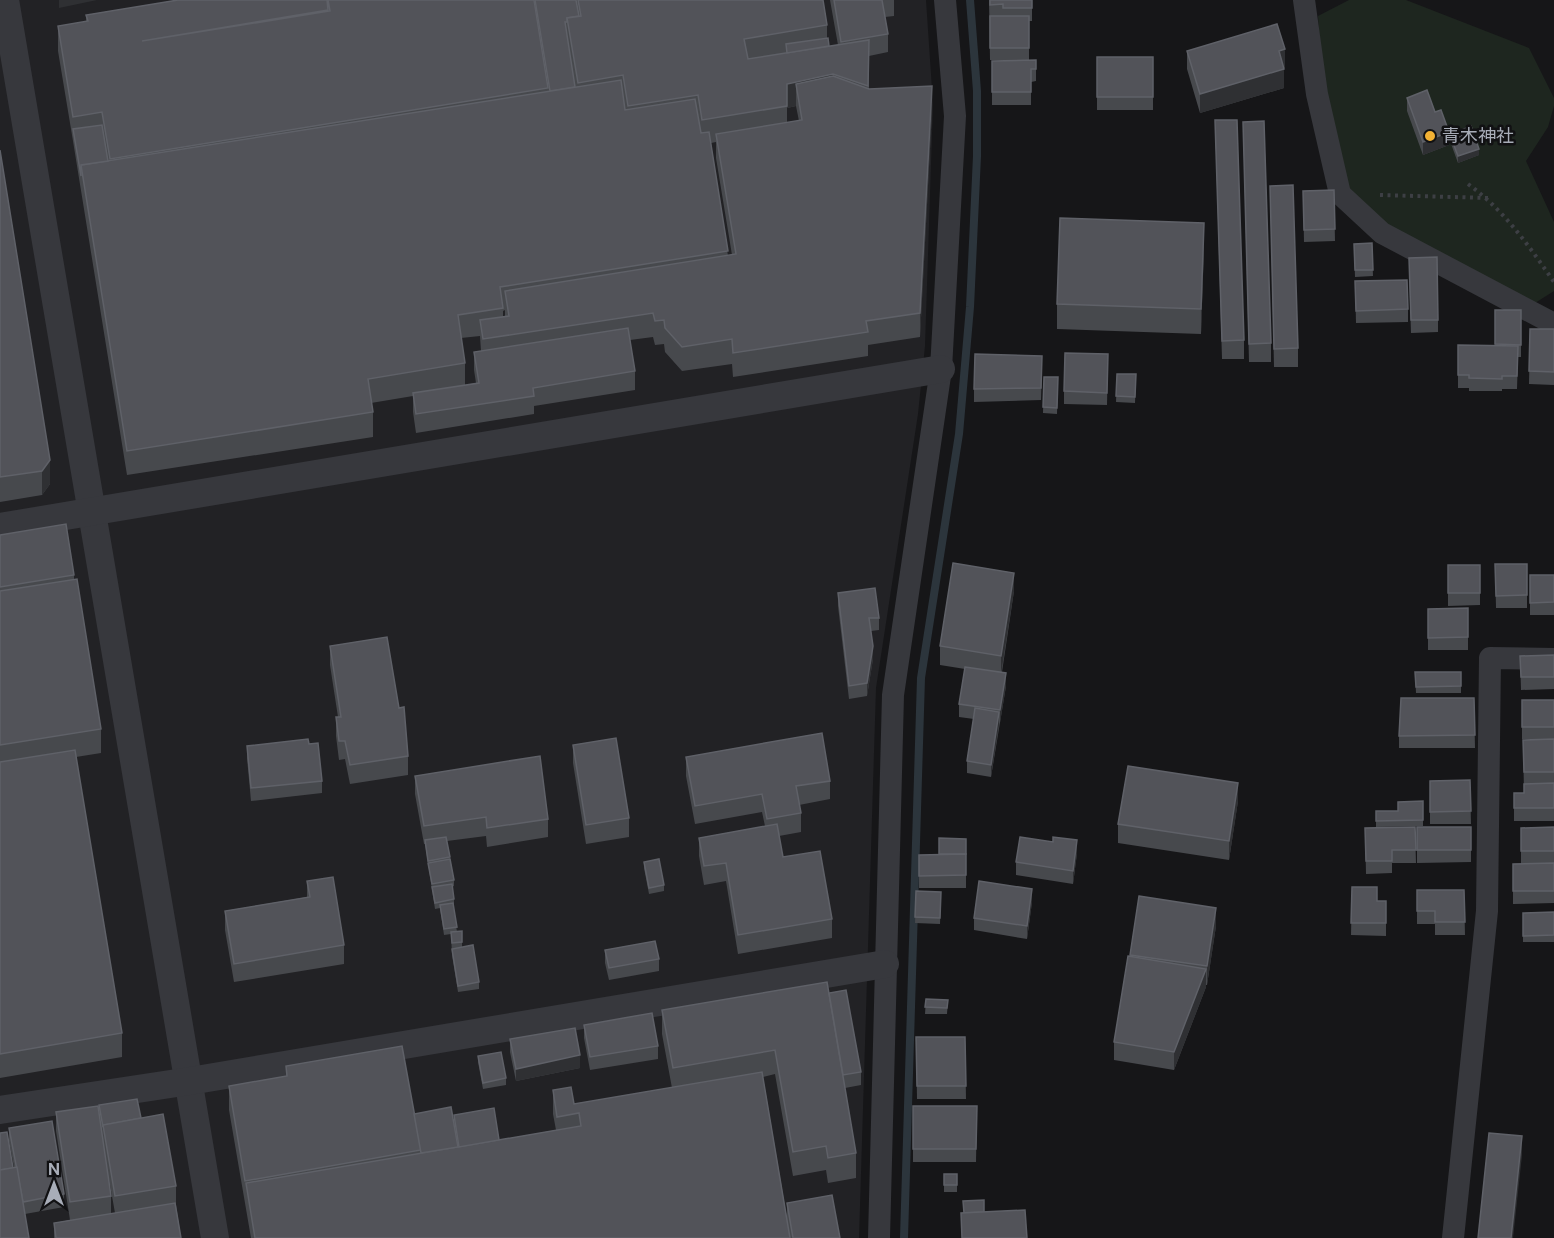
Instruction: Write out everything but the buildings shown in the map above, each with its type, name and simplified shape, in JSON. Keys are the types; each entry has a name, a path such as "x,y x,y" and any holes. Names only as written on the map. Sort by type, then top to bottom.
{"street":[{"path":"5,0 215,1238"},
{"path":"879,1238 893,695 941,369 955,116 945,0"},
{"path":"1305,0 1317,94 1340,194 1382,233 1554,324"},
{"path":"0,527 941,369"},
{"path":"1453,1238 1487,911 1490,658 1554,659"},
{"path":"0,1110 190,1081 885,964"}],"path":[{"path":"1468,184 1488,198 1526,241 1554,282"},
{"path":"1340,194 1488,198"}],"shaded area":[{"path":"0,0 926,0 933,104 925,346 918,414 876,688 859,1238 0,1238"},
{"path":"1349,0 1406,0 1529,48 1554,98 1548,127 1526,161 1554,222 1554,291 1535,303 1381,222 1349,193 1323,94 1318,16"}],"waterway":[{"path":"904,1238 921,678 959,434 970,307 977,156 977,91 970,0"}],"place":[{"name":"青木神社","path":"1430,136"}]}
